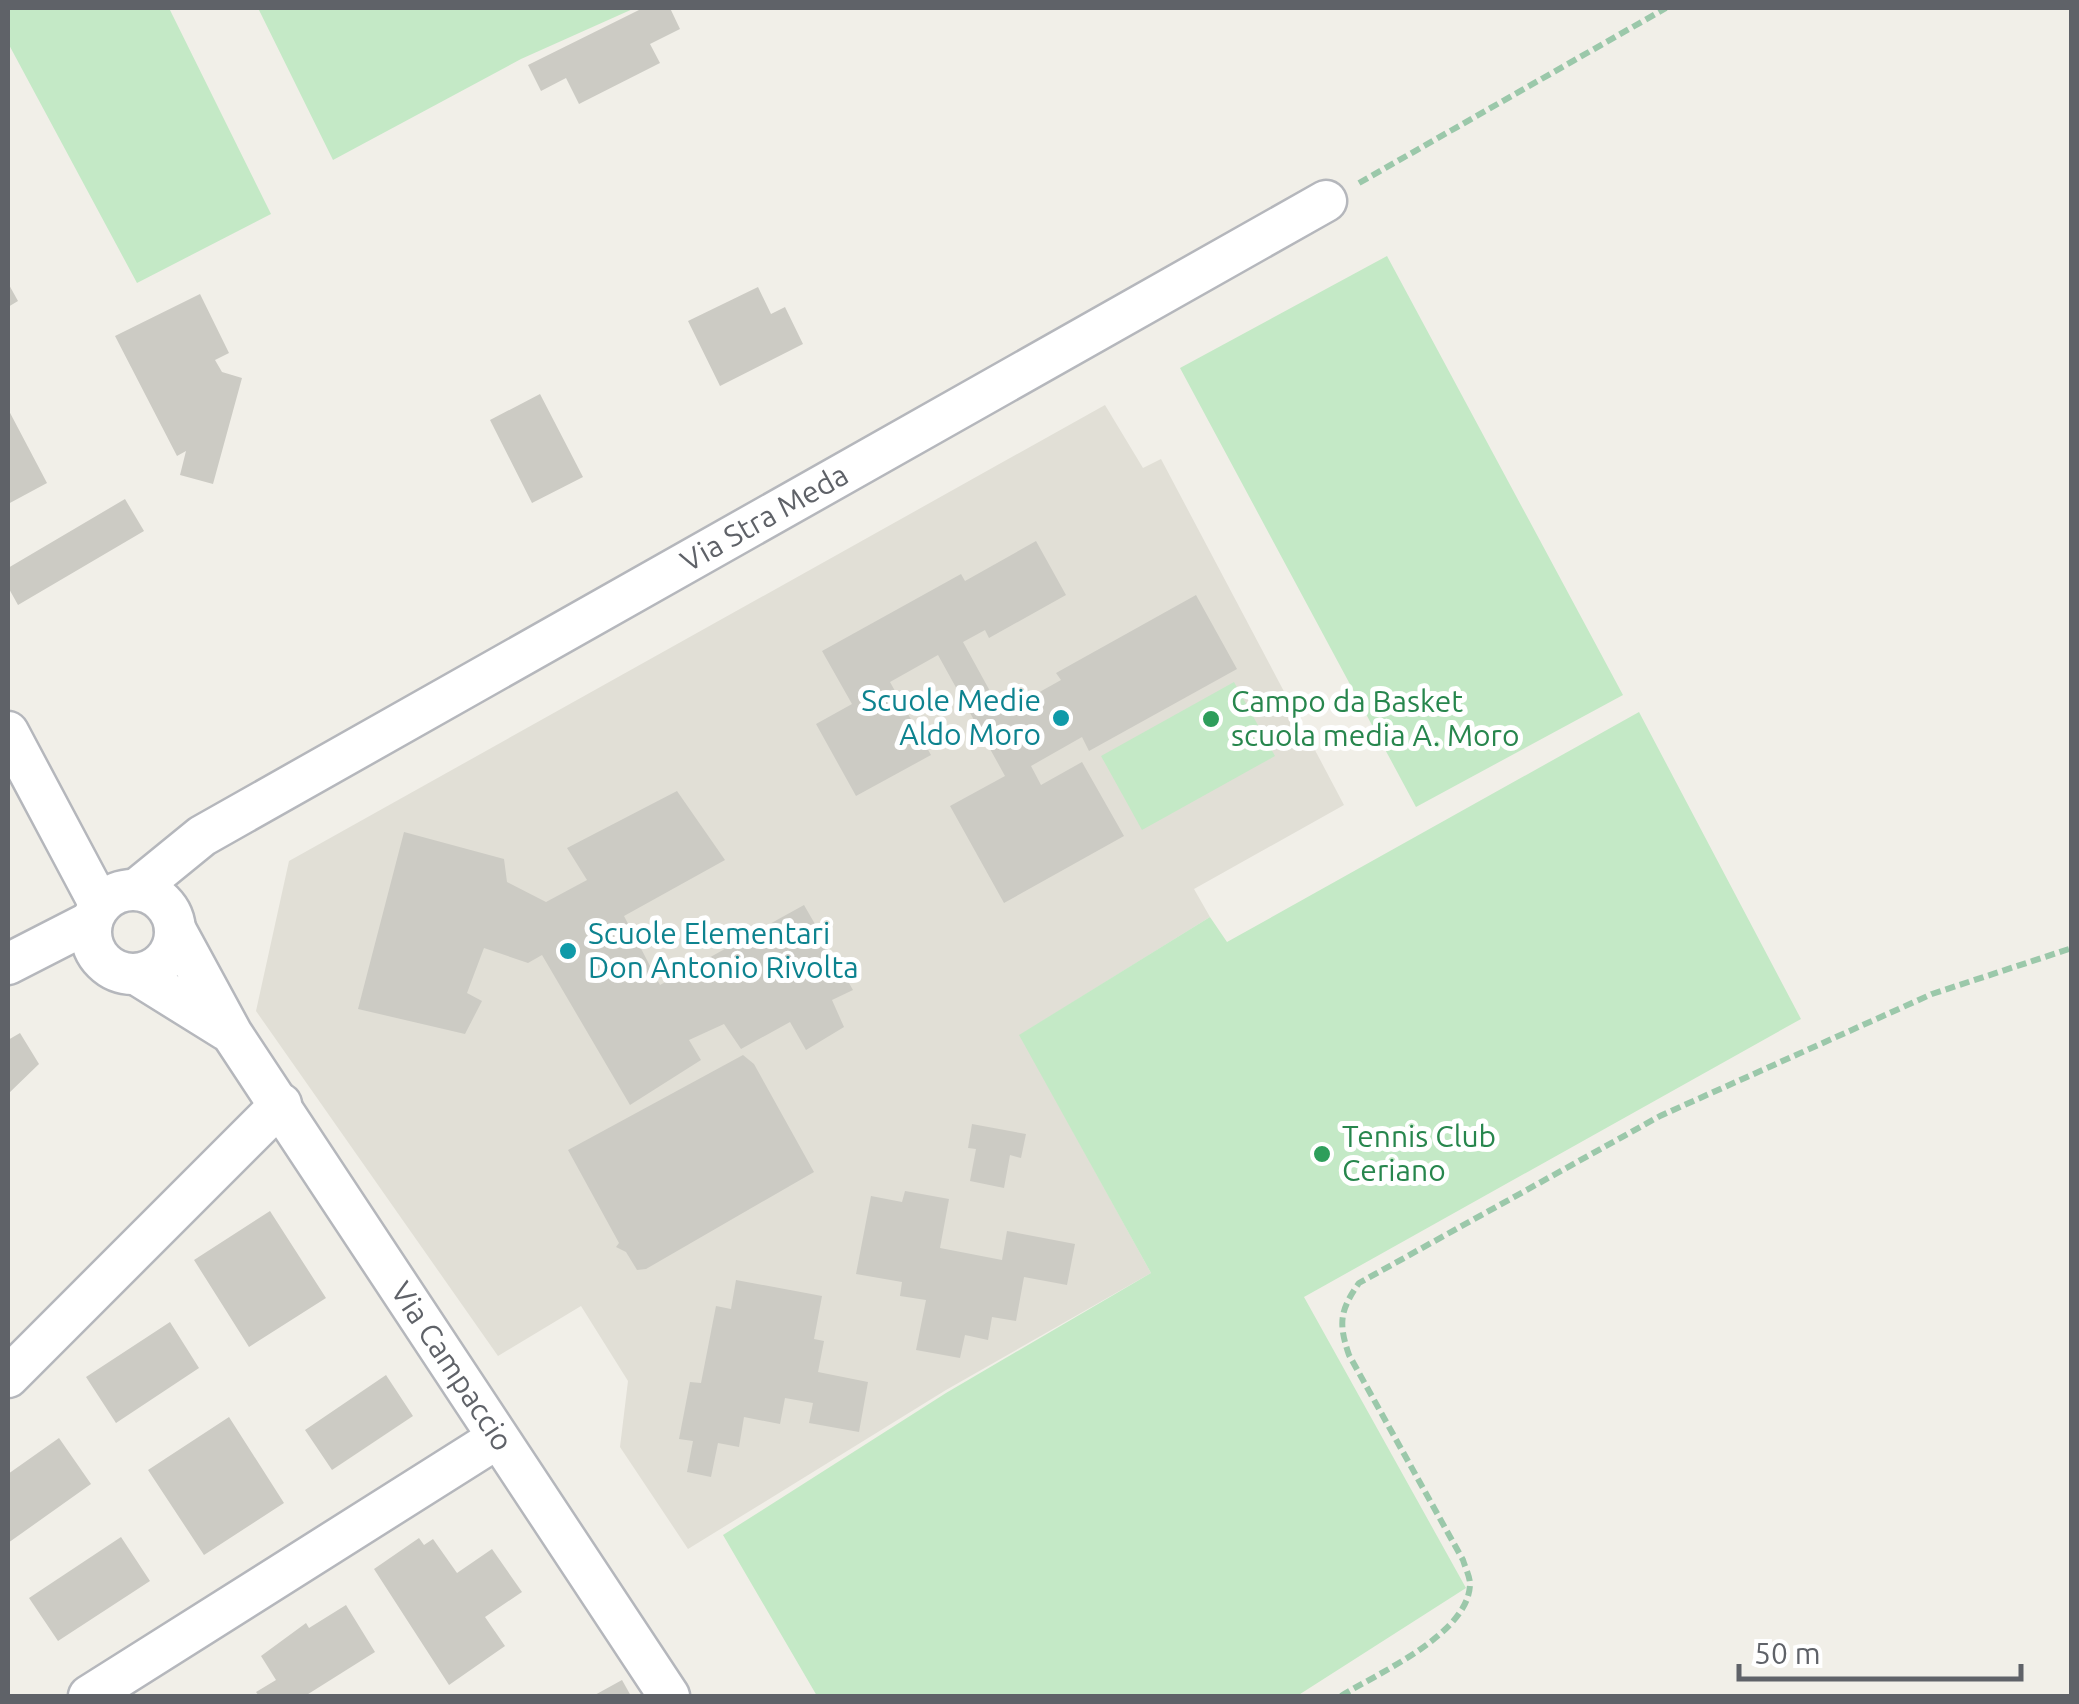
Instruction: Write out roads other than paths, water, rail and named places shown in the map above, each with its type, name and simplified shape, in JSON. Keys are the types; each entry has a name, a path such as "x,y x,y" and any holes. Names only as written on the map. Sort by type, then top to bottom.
{"street":[{"name":"Via Stra Meda","path":"12,962 132,906 202,836 1326,202"},
{"path":"8,732 70,844 174,942 160,964 121,969 92,944 132,906"},
{"name":"Via Campaccio","path":"132,906 232,1034 280,1104 496,1439 669,1696"},
{"name":"Via Stra Meda","path":"12,962 121,969"},
{"name":"Via Campaccio","path":"121,969 232,1034"},
{"path":"8,1377 280,1104"},
{"path":"88,1696 496,1439"}],"place":[{"name":"Scuole Medie Aldo Moro","path":"1061,718"},
{"name":"Campo da Basket scuola media A. Moro","path":"1211,719"},
{"name":"Scuole Elementari Don Antonio Rivolta","path":"568,951"},
{"name":"Tennis Club Ceriano","path":"1322,1154"}]}
